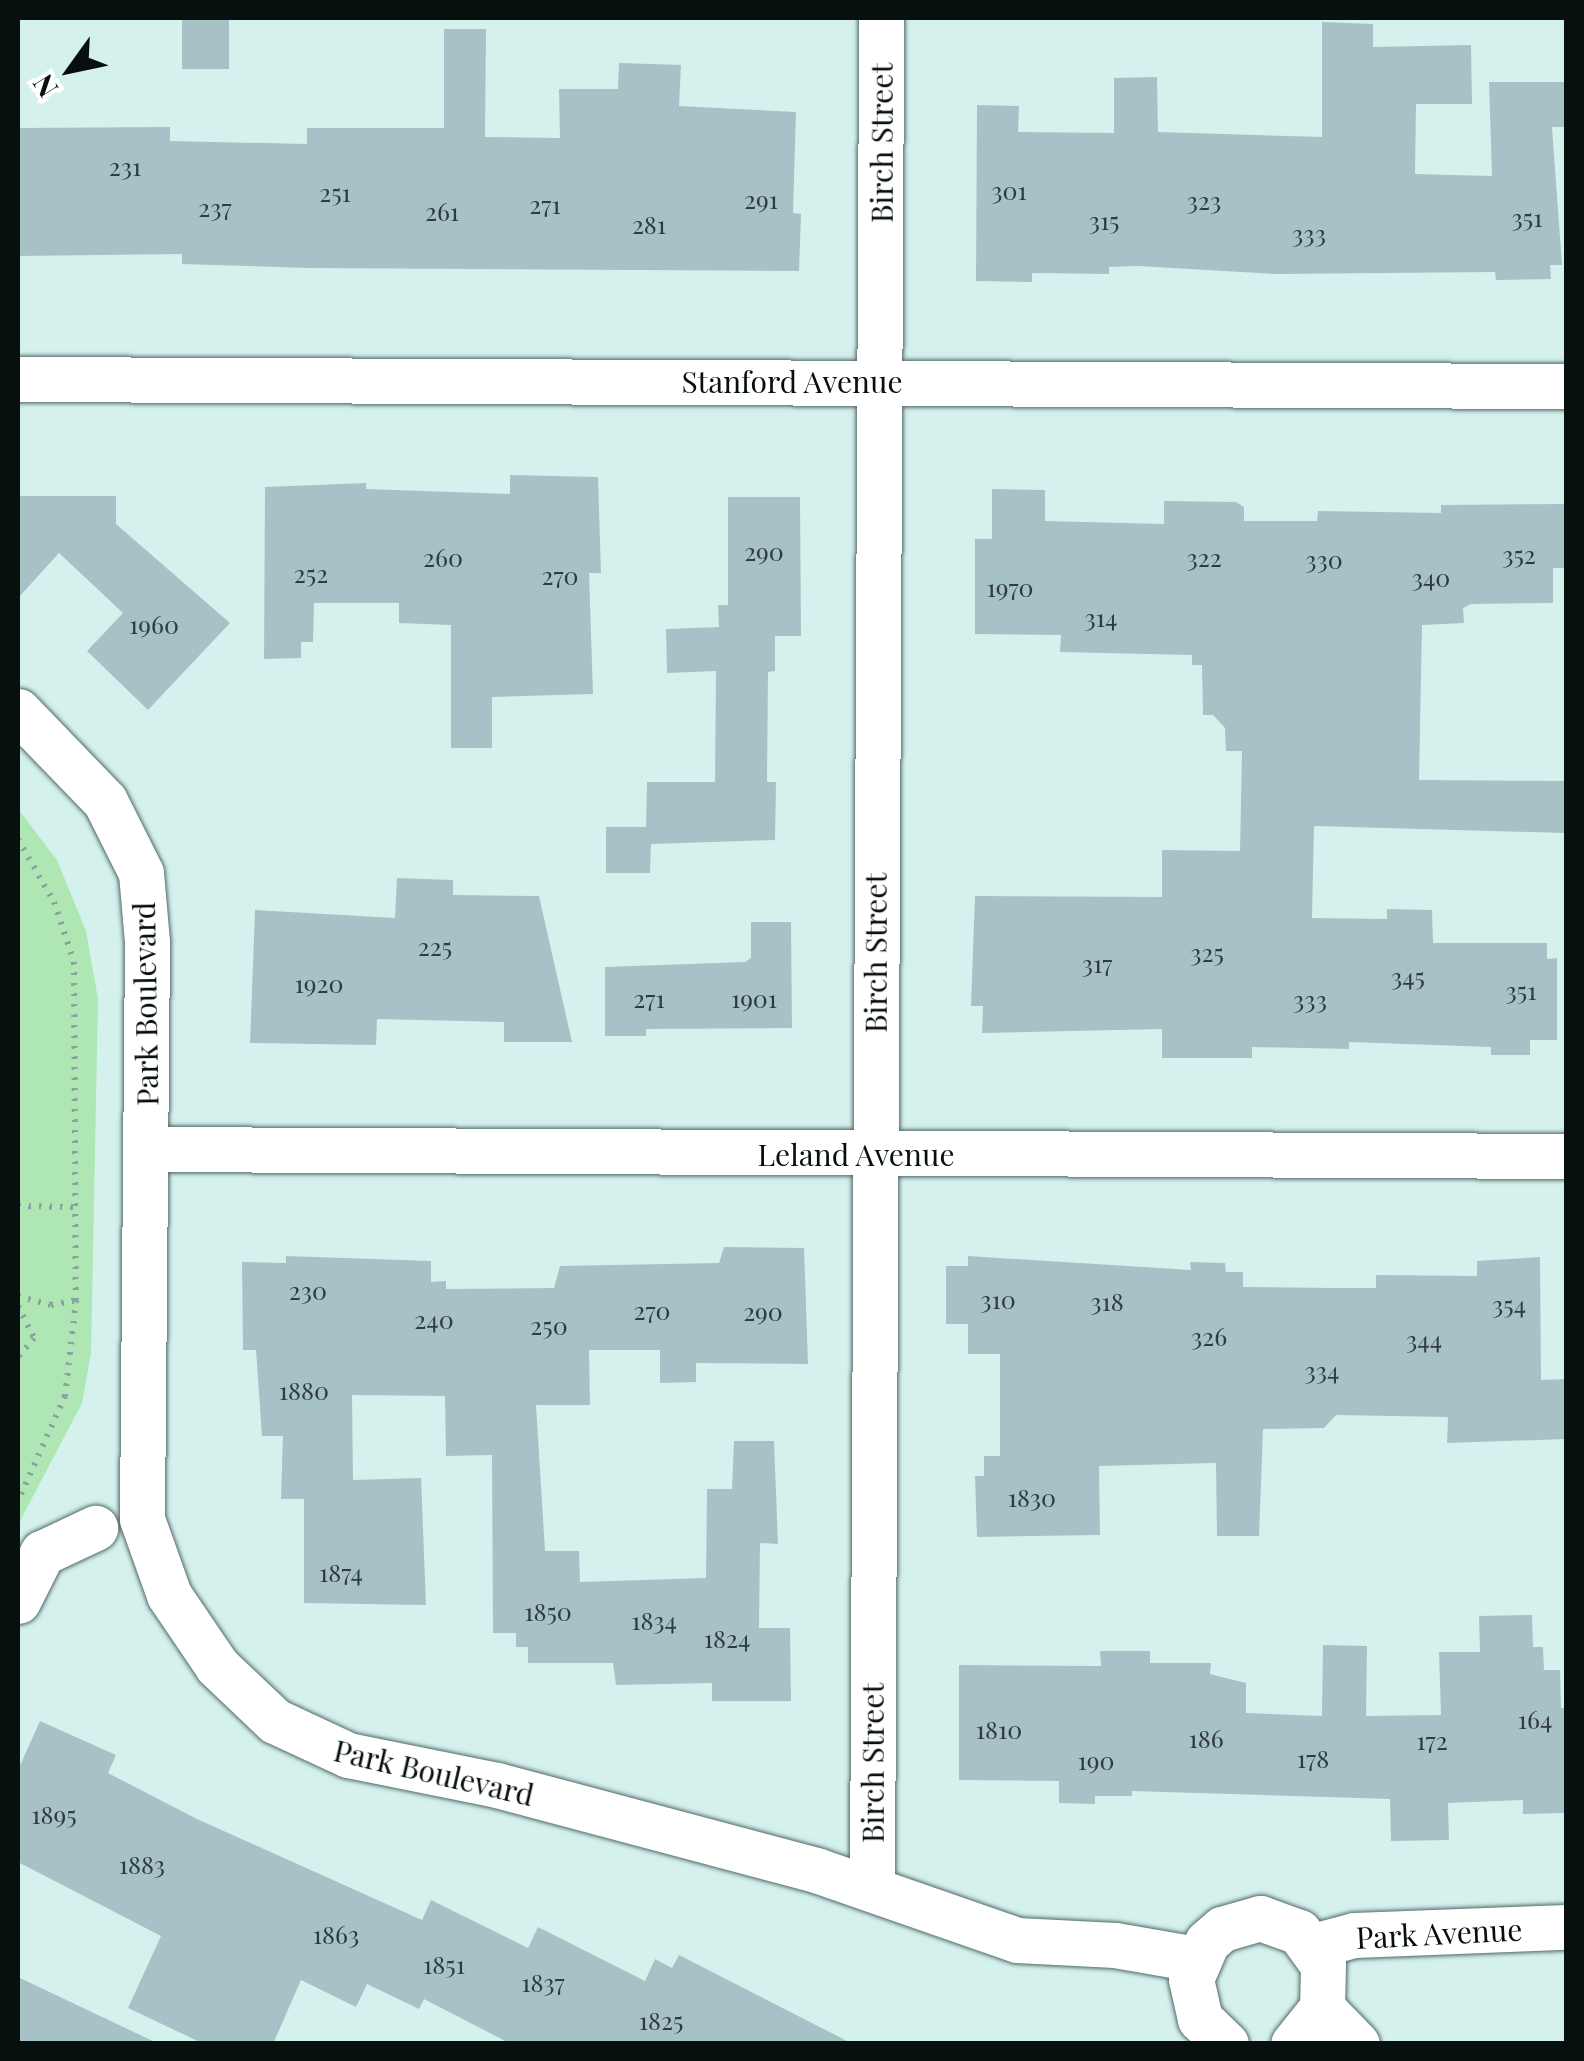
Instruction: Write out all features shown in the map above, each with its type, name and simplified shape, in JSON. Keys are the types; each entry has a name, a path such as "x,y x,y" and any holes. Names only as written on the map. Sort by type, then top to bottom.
{"street":[{"name":"Birch Street","path":"872,1888 881,18"},
{"name":"Stanford Avenue","path":"18,379 1566,386"},
{"name":"Park Boulevard","path":"18,711 105,801 142,873 146,1149 142,1518 169,1595 234,1684 276,1720 348,1756 497,1785 872,1888 1018,1940 1116,1945 1196,1960"},
{"name":"Leland Avenue","path":"146,1149 1566,1156"},
{"path":"18,1601 42,1553 95,1528"},
{"path":"1226,2044 1200,2019 1193,2000 1196,1960 1222,1929 1260,1918 1289,1927 1313,1946 1322,1966 1322,2008 1293,2044"},
{"name":"Park Avenue","path":"1313,1946 1354,1935 1566,1927"},
{"path":"1322,2008 1357,2044"}],"path":[{"path":"18,839 54,902 74,962 76,1300 65,1396 18,1500"},
{"path":"18,1206 74,1206"},
{"path":"18,1296 51,1305 76,1300"},
{"path":"18,1306 34,1338 18,1358"}],"green space":[{"path":"18,809 57,860 86,931 98,999 91,1353 82,1403 18,1525"}],"building":[{"path":"182,18 229,18 229,69 182,69"},
{"path":"1322,22 1373,24 1373,47 1471,45 1472,104 1416,104 1415,174 1492,176 1489,82 1566,82 1566,127 1552,127 1562,265 1550,265 1551,279 1496,280 1495,272 1276,274 1138,266 1109,267 1109,274 1032,273 1032,282 976,281 977,105 1019,106 1018,132 1114,133 1114,78 1157,77 1158,132 1322,137"},
{"path":"444,29 486,29 485,137 560,138 559,89 618,89 619,63 681,65 679,106 796,112 793,213 801,214 799,271 307,268 182,264 182,254 18,256 18,128 170,127 170,141 307,144 307,128 444,128"},
{"path":"510,475 598,477 601,573 589,573 593,694 492,697 492,748 451,748 451,625 399,623 399,603 314,603 313,642 301,642 301,658 264,659 265,487 366,483 366,489 510,494"},
{"path":"992,489 1045,490 1045,521 1164,524 1164,501 1236,502 1244,507 1244,521 1317,521 1318,511 1441,513 1441,505 1566,504 1566,568 1553,568 1553,603 1471,604 1463,608 1464,623 1422,625 1419,780 1566,781 1566,833 1314,826 1312,918 1387,919 1387,909 1432,910 1433,943 1547,943 1547,959 1557,958 1557,1040 1530,1040 1530,1055 1491,1055 1491,1047 1349,1042 1349,1049 1252,1047 1252,1058 1162,1058 1162,1029 982,1033 983,1006 971,1006 975,896 1162,897 1162,850 1240,851 1242,751 1226,751 1225,728 1213,715 1203,715 1202,665 1192,665 1192,655 1060,652 1061,635 975,634 975,539 992,539"},
{"path":"18,496 116,496 116,524 230,623 148,710 87,651 123,613 59,553 18,598"},
{"path":"728,497 800,497 801,636 775,636 775,671 768,672 767,782 776,782 775,840 651,844 650,873 606,873 606,827 646,827 647,782 715,782 716,671 667,673 666,629 719,627 718,605 728,605"},
{"path":"397,878 453,880 453,895 539,896 572,1042 504,1042 504,1022 377,1019 376,1045 250,1043 255,910 395,918"},
{"path":"751,922 791,922 792,1028 646,1029 646,1036 605,1036 605,967 745,962 751,958"},
{"path":"724,1247 804,1248 808,1364 696,1363 696,1382 660,1383 660,1350 589,1350 590,1405 536,1405 545,1551 579,1551 580,1582 706,1578 707,1489 732,1489 734,1441 774,1441 778,1544 760,1543 759,1628 790,1628 791,1701 712,1701 712,1683 616,1685 613,1663 528,1663 528,1647 516,1647 516,1633 493,1633 492,1455 446,1456 445,1396 352,1395 353,1480 421,1478 426,1605 304,1603 304,1499 281,1499 283,1436 262,1436 256,1350 243,1350 242,1262 286,1263 286,1256 431,1261 431,1282 446,1281 446,1289 554,1288 560,1266 719,1263"},
{"path":"968,1256 1191,1270 1190,1262 1225,1263 1226,1272 1243,1272 1243,1287 1334,1288 1376,1288 1376,1275 1477,1276 1477,1261 1540,1257 1541,1380 1566,1379 1566,1439 1447,1443 1448,1417 1336,1415 1324,1428 1263,1429 1259,1536 1217,1536 1216,1463 1099,1466 1100,1535 977,1537 975,1476 984,1476 984,1456 1000,1456 1000,1354 968,1354 968,1324 946,1324 946,1266 968,1266"},
{"path":"1532,1615 1533,1647 1543,1647 1544,1670 1560,1670 1561,1708 1566,1708 1566,1813 1523,1814 1523,1800 1448,1803 1449,1840 1391,1841 1390,1799 1132,1791 1132,1796 1095,1796 1095,1804 1059,1803 1059,1781 959,1780 959,1665 1101,1666 1100,1651 1150,1651 1150,1663 1211,1663 1210,1674 1246,1683 1246,1713 1322,1716 1323,1645 1367,1646 1366,1716 1441,1715 1439,1652 1480,1652 1479,1616"},
{"path":"40,1721 116,1755 108,1773 197,1819 422,1920 431,1900 528,1948 538,1927 645,1981 655,1959 672,1968 679,1955 853,2044 511,2044 424,1999 419,2009 367,1984 356,2007 301,1980 273,2044 204,2044 128,2008 161,1936 18,1862 18,1770"},
{"path":"18,1977 159,2044 18,2044"}]}
